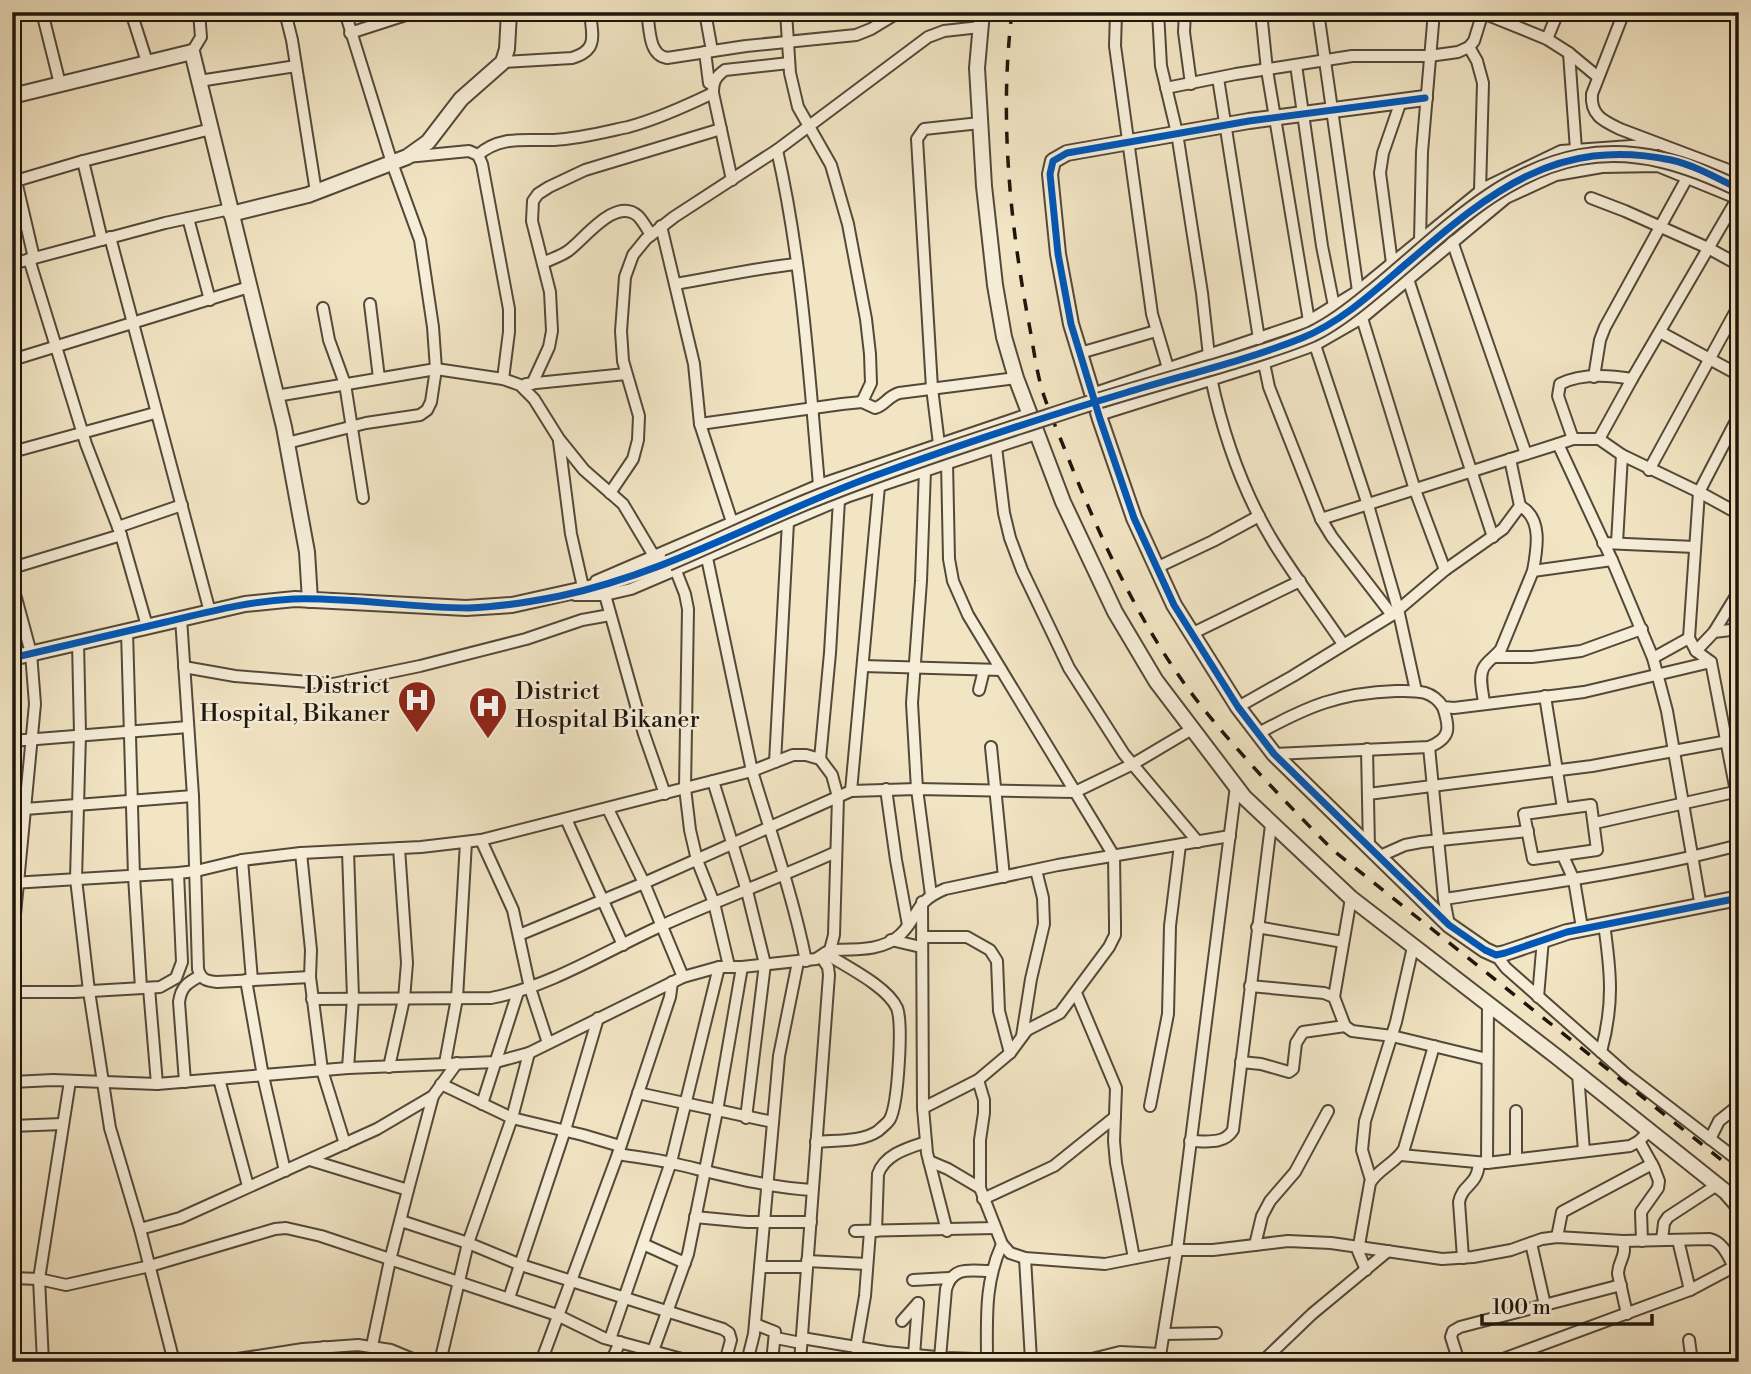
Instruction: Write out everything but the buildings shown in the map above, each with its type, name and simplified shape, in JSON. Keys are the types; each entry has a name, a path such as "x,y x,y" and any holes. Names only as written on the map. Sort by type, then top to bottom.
{"street":[{"path":"42,12 60,84"},
{"path":"131,12 147,62"},
{"path":"199,12 201,37 192,52 287,443 307,552 310,600"},
{"path":"285,12 316,192"},
{"path":"287,443 353,426 420,415 427,410 431,402 436,369 433,327 420,240 392,163 345,12"},
{"path":"350,33 415,12"},
{"path":"12,264 188,218 230,212 316,192 407,157 428,142 461,99 503,62 507,49 509,12"},
{"path":"503,62 572,58 582,55 590,49 593,40 590,12"},
{"path":"647,12 657,54 667,58 856,35 899,12"},
{"path":"705,12 711,88 732,180"},
{"path":"786,12 789,63 798,107 831,165 848,224 870,354 871,383 862,402"},
{"path":"1116,12 1115,46 1128,142 1156,331 1168,368"},
{"path":"1158,12 1159,48 1177,133 1209,356"},
{"path":"1185,12 1184,32 1191,84"},
{"path":"1261,12 1267,70 1309,321"},
{"path":"1318,12 1358,291"},
{"path":"1420,240 1425,98 1434,12"},
{"path":"1166,88 1363,55 1429,56 1458,52 1469,47 1474,41 1483,12 1511,18 1569,53 1598,77"},
{"path":"1547,39 1558,12"},
{"path":"1624,12 1592,94 1594,112 1603,121 1739,174"},
{"path":"610,493 633,459 638,440 639,416 626,374 621,331 625,277 633,255 661,226 777,150 929,37 981,19 978,68 984,186 1004,337 1036,434 1063,502 1115,612 1156,681 1236,786 1271,825 1351,898 1578,1074 1644,1136 1717,1185 1739,1207"},
{"path":"1469,47 1477,61 1483,83 1480,191"},
{"path":"12,96 192,52"},
{"path":"1569,53 1576,150"},
{"path":"478,155 496,143 519,139 554,140 628,127 675,111 711,88 724,70 789,63"},
{"path":"1296,65 1334,306"},
{"path":"199,81 296,66"},
{"path":"1218,78 1259,339"},
{"path":"1425,98 1177,133 1066,153 1057,157 1051,167 1058,254 1071,324 1134,518 1156,568 1191,634 1238,707 1274,754 1449,925 1496,955 1506,968 1601,1052 1739,1161"},
{"path":"1392,263 1380,173 1383,153 1401,101"},
{"path":"939,444 932,388 917,139 924,129 980,123"},
{"path":"147,626 119,531 83,434 56,348 14,181 83,160 211,129"},
{"path":"526,384 549,347 552,331 550,292 532,221 533,201 538,194 586,170 721,129"},
{"path":"1092,394 1309,321 1358,291 1480,191 1561,151 1659,144"},
{"path":"777,150 797,264 819,485"},
{"path":"407,157 469,151 478,155 485,175 509,309 503,379"},
{"path":"565,595 605,595 631,589 816,498 869,478 1083,406 1260,353 1313,333 1353,307 1495,192 1524,176 1556,165 1580,157 1619,155 1672,160 1738,196"},
{"path":"83,160 210,612"},
{"path":"1099,415 1315,345 1362,318 1506,198 1556,175 1602,167 1658,166 1738,196"},
{"path":"1594,377 1605,327 1687,178"},
{"path":"1600,439 1738,196"},
{"path":"1591,198 1613,205 1708,248 1739,265"},
{"path":"542,263 568,251 597,224 620,212 637,215 651,235"},
{"path":"188,218 210,300"},
{"path":"661,226 695,364 700,424 732,522"},
{"path":"1452,242 1526,454"},
{"path":"676,284 727,276 760,267 797,264"},
{"path":"1408,279 1493,537"},
{"path":"12,360 249,287"},
{"path":"370,304 379,378"},
{"path":"1649,470 1739,305"},
{"path":"323,308 329,340 345,384 363,498"},
{"path":"1362,318 1415,490 1445,570"},
{"path":"1080,353 1156,331"},
{"path":"1660,332 1739,375"},
{"path":"1315,345 1368,505 1416,691"},
{"path":"1264,363 1269,387 1321,519 1332,537 1395,612"},
{"path":"276,396 436,369 526,384 626,374"},
{"path":"1573,439 1562,410 1558,389 1560,384 1594,377 1632,379"},
{"path":"700,424 862,402 870,407 879,407 891,396 1016,378"},
{"path":"1211,378 1227,437 1259,516 1274,544 1343,644"},
{"path":"526,384 559,439 584,470 630,513 654,556"},
{"path":"12,452 155,413"},
{"path":"565,595 819,485 1029,414"},
{"path":"1739,415 1699,492 1689,638 1696,651 1711,662 1739,807"},
{"path":"12,658 245,604 310,600 466,608 512,605 565,595 707,558 839,500 1036,434"},
{"path":"559,439 571,534 583,587"},
{"path":"1321,519 1573,439 1600,439 1649,470 1699,492 1739,514"},
{"path":"1558,443 1612,560 1658,673 1694,857 1701,907"},
{"path":"996,447 1004,513 1010,538 1022,570 1069,668 1103,724 1198,842"},
{"path":"1616,543 1622,455"},
{"path":"1238,707 1395,612 1445,570 1493,537 1511,521 1520,506 1510,459"},
{"path":"923,1108 978,1080 1010,1053 1034,1025 1053,1018 1076,993 1115,935 1114,856 968,615 953,581 949,559 947,462"},
{"path":"925,470 921,581 912,703 927,898 921,942 923,1108 929,1161 947,1231"},
{"path":"852,791 879,486"},
{"path":"820,759 830,653 839,500"},
{"path":"12,568 119,531 182,505"},
{"path":"1484,703 1482,670 1485,664 1495,657 1504,642 1533,571 1536,529 1533,517 1520,506"},
{"path":"1156,568 1259,516"},
{"path":"775,762 788,522"},
{"path":"1603,542 1695,547"},
{"path":"707,558 752,771 795,906 802,962 779,1056 755,1324 747,1362"},
{"path":"1533,571 1612,560"},
{"path":"611,1362 625,1297 671,1162 724,966 714,903 697,860 687,811 685,788 688,609 685,594 672,567"},
{"path":"1191,634 1300,581"},
{"path":"12,583 31,653 35,704 32,738 18,810 12,946"},
{"path":"1696,651 1714,632 1739,591"},
{"path":"605,595 643,734 665,794"},
{"path":"184,667 234,676 333,684 420,666 526,639 582,620 610,615"},
{"path":"181,618 193,796 200,976 217,982 310,977"},
{"path":"1495,657 1532,657 1581,651 1642,629"},
{"path":"1714,632 1739,629"},
{"path":"127,631 134,876 157,1084"},
{"path":"1653,658 1689,638"},
{"path":"78,642 80,734 76,879 89,991 110,1128 140,1229 173,1362"},
{"path":"1443,707 1454,708 1584,692 1711,662"},
{"path":"863,666 1001,670"},
{"path":"979,690 984,670"},
{"path":"1259,733 1334,698 1357,693 1430,693 1437,697 1448,721 1445,737 1429,747 1274,754"},
{"path":"1545,696 1563,808"},
{"path":"12,741 188,727"},
{"path":"519,935 852,791 917,789 1075,792 1133,764 1192,729"},
{"path":"1368,794 1556,771 1739,739"},
{"path":"991,747 1004,877"},
{"path":"1429,747 1449,925"},
{"path":"1367,749 1373,852"},
{"path":"16,883 178,873 242,860 301,853 481,840 752,771 793,755 820,759 832,775 838,797 834,934 825,953 829,975 800,1362"},
{"path":"713,781 747,891 765,964 747,1118"},
{"path":"1080,1362 1120,1352 1160,1358 1177,1250 1236,786"},
{"path":"886,789 908,925"},
{"path":"1595,823 1737,791"},
{"path":"18,810 193,796"},
{"path":"1591,805 1597,850 1533,859 1524,814 1563,808 1591,805"},
{"path":"541,1362 557,1315 573,1280 678,979 644,883 608,809"},
{"path":"565,818 623,945"},
{"path":"1190,1141 1223,1140 1233,1130 1271,825"},
{"path":"1373,852 1405,845 1528,831"},
{"path":"12,1082 157,1084 348,1068 496,1062 529,1053 678,979 724,966 802,962 825,953 867,948 891,940 899,936 927,898 945,889 1230,836"},
{"path":"481,840 513,910 530,988 548,1044"},
{"path":"445,1063 457,998 466,842"},
{"path":"1150,1106 1168,1014 1170,926 1180,845"},
{"path":"1444,899 1574,880 1694,857 1739,845"},
{"path":"389,1067 404,999 407,963 399,848"},
{"path":"348,851 353,998 348,1068"},
{"path":"312,999 491,998 518,992 661,926 836,852"},
{"path":"301,853 311,950 312,999 323,1070 345,1144"},
{"path":"1563,856 1574,880 1582,928"},
{"path":"242,860 249,980 263,1076 285,1171"},
{"path":"1022,1037 1031,979 1044,924 1036,870"},
{"path":"12,992 160,987 176,978 182,962 178,873"},
{"path":"1351,898 1334,997 1345,1026 1352,1031 1392,1036 1487,1059"},
{"path":"1496,955 1582,928 1739,898"},
{"path":"1601,1052 1609,1021 1611,995 1611,970 1604,924"},
{"path":"1257,927 1343,942"},
{"path":"891,940 921,942 967,937 990,950 997,961 999,1011 1010,1053"},
{"path":"1538,997 1543,939"},
{"path":"1366,1270 1358,1251 1371,1180 1362,1150 1365,1121 1392,1036 1413,947"},
{"path":"816,1142 866,1136 879,1130 890,1119 900,1036 897,1008 891,999 866,978 825,953"},
{"path":"651,1357 670,1311 685,1263 717,1111 743,967"},
{"path":"185,1082 178,1002 184,985 200,976"},
{"path":"1250,986 1324,993 1334,997"},
{"path":"482,1104 518,992"},
{"path":"1076,993 1116,1088 1115,1163 1134,1258"},
{"path":"1463,1258 1459,1202 1461,1193 1478,1175 1483,1163 1488,1004"},
{"path":"509,1298 565,1130 598,1018"},
{"path":"1241,1062 1261,1064 1289,1072 1293,1069 1297,1043 1303,1032 1345,1026"},
{"path":"1371,1180 1401,1155 1434,1046"},
{"path":"440,1362 468,1243 512,1118 529,1053"},
{"path":"372,1346 390,1260 433,1096 457,1063"},
{"path":"1578,1074 1584,1151"},
{"path":"1739,1076 1739,1085"},
{"path":"219,1079 248,1186"},
{"path":"978,1080 984,1100 980,1140 981,1194 1002,1244 1010,1253 1025,1258 1092,1265 1177,1250 1213,1250 1288,1241 1359,1247 1442,1259 1511,1250 1557,1237 1623,1241 1717,1241 1736,1265 1690,1290 1495,1362"},
{"path":"43,1362 39,1279 70,1081"},
{"path":"441,1084 512,1118 565,1130 619,1150 704,1172 812,1189"},
{"path":"638,1093 773,1122"},
{"path":"140,1229 180,1219 310,1160 377,1129 433,1096"},
{"path":"1710,1139 1719,1121 1739,1104"},
{"path":"1255,1245 1262,1216 1270,1200 1295,1172 1328,1111"},
{"path":"1516,1111 1516,1159"},
{"path":"981,1194 1054,1166 1115,1117"},
{"path":"12,1126 62,1124"},
{"path":"1401,1155 1483,1163 1630,1146 1644,1136"},
{"path":"1642,1241 1641,1212 1658,1188 1659,1181 1644,1136"},
{"path":"856,1348 865,1296 878,1174 881,1166 902,1150 926,1142"},
{"path":"310,1160 408,1190"},
{"path":"929,1161 948,1169 981,1194"},
{"path":"1557,1237 1562,1212 1652,1164"},
{"path":"1662,1240 1664,1223 1668,1217 1717,1185"},
{"path":"695,1217 811,1222"},
{"path":"401,1221 468,1243 521,1265 670,1311 729,1333 731,1340 725,1362"},
{"path":"12,1278 39,1279 66,1285 149,1266 286,1228 321,1236 509,1298 557,1315 651,1357 693,1362"},
{"path":"855,1231 995,1228"},
{"path":"1678,1240 1690,1290"},
{"path":"1623,1241 1624,1258 1618,1269 1627,1314"},
{"path":"1531,1243 1545,1305"},
{"path":"643,1244 685,1263"},
{"path":"986,1361 991,1271 1002,1244"},
{"path":"1262,1362 1312,1314 1388,1251"},
{"path":"1025,1258 1026,1361"},
{"path":"760,1267 867,1264"},
{"path":"940,1358 949,1278 954,1273 963,1271 991,1271"},
{"path":"913,1280 949,1278"},
{"path":"1459,1362 1451,1337 1453,1331 1621,1285"},
{"path":"902,1321 918,1303 914,1355"},
{"path":"755,1324 771,1329 776,1338 772,1362"},
{"path":"1164,1334 1216,1333"},
{"path":"776,1338 856,1348 885,1357 914,1355 986,1361 1058,1362"},
{"path":"1689,1340 1692,1362"},
{"path":"218,1362 270,1358 324,1347 372,1346 391,1350 420,1362"},
{"path":"324,1347 324,1362"}],"railway":[{"path":"1012,12 1007,91 1009,171 1017,251 1039,380 1098,528 1144,621 1162,651 1233,745 1334,851 1739,1174"}],"cycle path":[{"path":"1425,98 1249,121 1067,153 1053,161 1050,174 1058,254 1071,324 1134,518 1174,605 1238,707 1274,754 1449,925 1485,950 1496,955 1567,932 1739,898"},
{"path":"12,658 260,602 315,599 468,608 537,600 600,586 679,558 832,492 902,466 1029,423 1237,361 1316,332 1354,308 1461,218 1491,197 1522,178 1555,165 1590,156 1628,155 1671,160 1697,168 1739,189"}],"place":[{"name":"District Hospital, Bikaner","path":"417,734"},
{"name":"District Hospital Bikaner","path":"488,740"}]}
